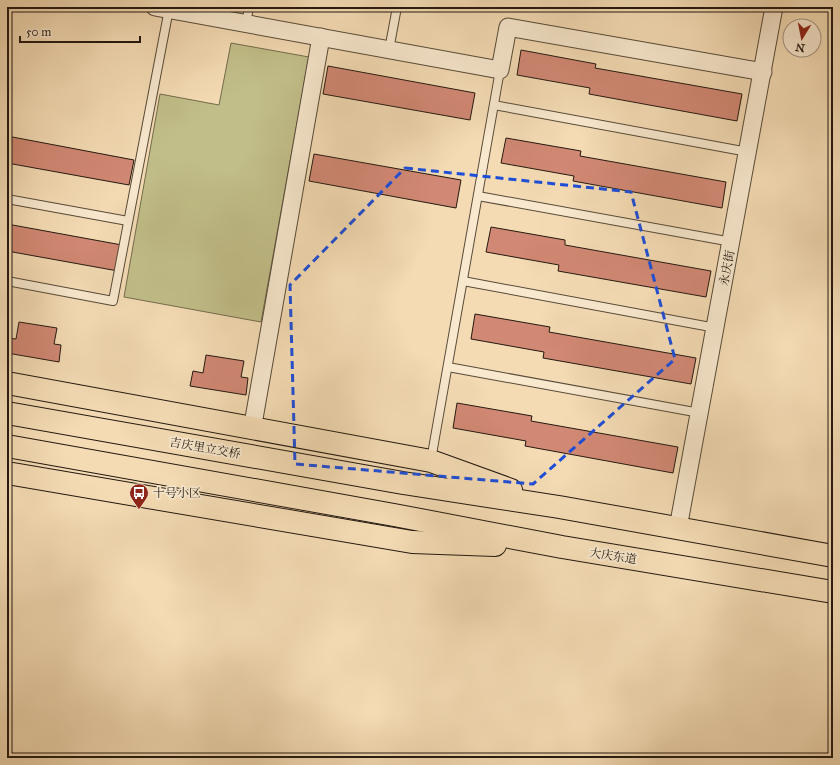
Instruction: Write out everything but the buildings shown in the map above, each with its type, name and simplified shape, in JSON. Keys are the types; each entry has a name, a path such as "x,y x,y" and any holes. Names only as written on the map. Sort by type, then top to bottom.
{"main road":[{"path":"7,383 252,430 431,461 559,507 833,556"},
{"name":"吉庆里立交桥","path":"7,413 403,483 559,507"},
{"name":"大庆东道","path":"7,446 394,515 562,547 833,592"},
{"path":"7,473 412,542 562,547"}],"street":[{"name":"永庆街","path":"678,528 732,242 774,7"},
{"path":"162,8 500,70 508,27 763,72"},
{"path":"252,430 321,37"}],"lane":[{"path":"246,24 250,7"},
{"path":"389,50 397,7"},
{"path":"7,281 113,301 128,221 162,8"},
{"path":"431,461 500,70"},
{"path":"494,105 748,152"},
{"path":"478,196 732,242"},
{"path":"7,199 128,221"},
{"path":"463,281 716,328"},
{"path":"448,366 700,413"}],"highlighted area":[{"path":"405,168 631,192 675,359 533,484 295,464 290,285"}],"shaded area":[{"path":"231,43 309,57 261,322 124,297 160,94 219,105"}],"place":[{"name":"十号小区","path":"139,510"}]}
